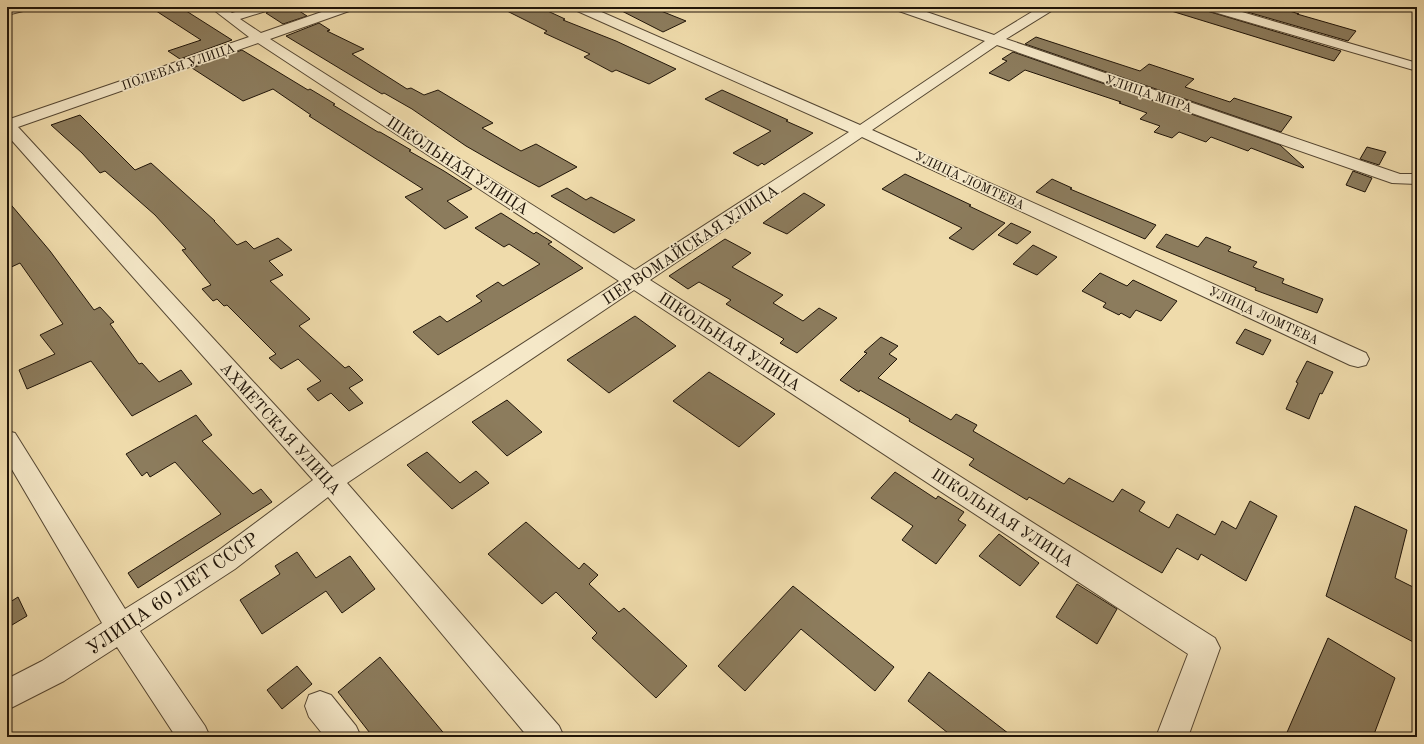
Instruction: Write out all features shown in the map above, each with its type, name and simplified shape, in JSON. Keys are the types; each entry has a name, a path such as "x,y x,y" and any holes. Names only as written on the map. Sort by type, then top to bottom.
{"street":[{"path":"7,11 23,7"},
{"name":"ШКОЛЬНАЯ УЛИЦА","path":"216,7 232,17 259,38 1205,648 1172,737"},
{"path":"232,17 265,7"},
{"name":"ПОЛЕВАЯ УЛИЦА","path":"7,126 348,7"},
{"name":"УЛИЦА ЛОМТЕВА","path":"579,7 862,130 1358,359"},
{"name":"УЛИЦА МИРА","path":"900,7 1398,179 1417,179"},
{"name":"ПЕРВОМАЙСКАЯ УЛИЦА","path":"330,481 636,280 995,40 1049,7"},
{"path":"1211,7 1414,64"},
{"name":"АХМЕТСКАЯ УЛИЦА","path":"7,126 330,481 548,737"},
{"path":"7,440 121,628 194,737"},
{"name":"УЛИЦА 60 ЛЕТ СССР","path":"7,694 53,671 225,561 330,481"},
{"path":"320,706 345,737"}],"building":[{"path":"150,7 180,7 232,40 180,59 168,51 201,40"},
{"path":"272,7 293,7 307,16 283,24 266,13 270,11"},
{"path":"499,7 539,7 565,19 563,20 616,41 676,69 649,84 616,70 612,72 584,57 590,54 544,33 547,31"},
{"path":"614,7 651,7 686,21 663,32"},
{"path":"1168,7 1204,7 1207,11 1341,51 1334,61 1168,10"},
{"path":"1230,7 1277,7 1356,31 1348,41"},
{"path":"319,23 330,30 327,31 364,49 352,54 407,89 411,88 424,95 438,90 493,123 482,128 521,151 536,144 577,167 539,187 506,169 466,146 412,109 384,93 382,94 286,36"},
{"path":"1036,37 1140,71 1149,64 1194,79 1185,87 1230,102 1234,98 1292,117 1281,132 1025,44"},
{"path":"242,50 308,90 310,89 335,104 333,105 411,150 409,151 472,189 447,201 468,217 445,229 405,197 423,189 309,116 311,115 273,89 243,101 192,68"},
{"path":"1013,52 1280,145 1304,167 1303,168 1251,148 1248,151 1211,137 1206,142 1179,132 1172,138 1154,132 1160,126 1140,119 1147,113 1119,103 1121,102 1025,70 1009,81 989,73 1007,61 1002,59"},
{"path":"722,90 813,133 764,165 762,163 758,166 733,153 771,131 705,99"},
{"path":"80,115 135,170 151,163 215,221 237,245 246,241 254,249 278,238 292,250 269,261 283,275 270,281 310,319 299,326 345,368 349,366 363,380 349,388 363,403 349,411 331,393 318,401 307,389 321,381 298,359 281,369 269,358 276,354 227,305 224,306 217,299 213,301 202,289 211,285 182,250 186,249 155,215 105,171 100,173 82,153 51,125"},
{"path":"1367,147 1386,152 1379,165 1360,159"},
{"path":"1353,171 1372,178 1365,192 1346,185"},
{"path":"905,174 971,205 969,206 1005,223 973,250 949,238 962,228 882,189"},
{"path":"1052,179 1072,188 1070,189 1156,225 1145,239 1036,192"},
{"path":"567,188 586,200 591,197 635,220 614,233 551,196"},
{"path":"804,193 825,205 787,234 763,223"},
{"path":"7,200 50,251 94,310 100,307 114,322 110,324 139,364 142,363 159,382 181,370 192,384 132,416 91,361 27,389 19,370 55,354 40,335 63,324 20,263 7,269"},
{"path":"501,213 534,234 536,232 552,242 548,244 583,268 438,355 413,332 440,316 447,322 482,301 476,296 498,282 503,286 540,264 509,244 504,247 475,228"},
{"path":"1011,223 1031,232 1017,244 998,235"},
{"path":"1166,234 1198,247 1206,237 1231,247 1228,251 1257,262 1253,267 1284,279 1282,283 1323,299 1317,313 1255,290 1256,288 1156,247"},
{"path":"725,239 751,253 732,267 783,295 773,303 803,321 819,308 837,318 797,353 780,343 784,339 726,304 731,300 699,282 688,289 669,276"},
{"path":"1033,245 1057,257 1037,275 1013,264"},
{"path":"1100,273 1127,286 1133,280 1177,301 1161,321 1136,310 1130,318 1121,313 1119,315 1103,307 1106,303 1082,291"},
{"path":"635,316 676,346 609,393 567,360"},
{"path":"1245,329 1271,340 1263,355 1236,343"},
{"path":"881,337 898,346 889,354 897,359 878,378 951,420 956,414 977,425 973,431 1064,484 1069,478 1113,502 1122,489 1145,502 1139,511 1169,528 1177,514 1215,535 1222,521 1236,529 1250,501 1277,516 1246,581 1201,554 1198,560 1177,548 1162,573 1029,497 1027,500 969,465 974,459 909,421 910,419 860,390 859,392 840,380 867,353 864,352"},
{"path":"1307,361 1333,372 1322,394 1320,393 1309,419 1286,409 1298,383 1296,382"},
{"path":"709,372 775,414 739,447 673,401"},
{"path":"507,400 542,432 507,456 472,422"},
{"path":"196,415 212,435 202,441 253,494 261,489 272,502 138,588 128,573 221,514 175,462 150,477 147,472 142,476 126,454"},
{"path":"427,452 460,483 476,471 489,483 452,509 407,465"},
{"path":"895,472 936,499 938,496 964,512 958,520 966,525 936,564 902,540 913,526 871,498"},
{"path":"1355,506 1407,530 1395,578 1417,589 1417,644 1326,596"},
{"path":"526,522 579,569 584,563 598,575 589,584 619,612 624,608 687,666 656,698 592,638 597,633 556,592 542,604 488,554"},
{"path":"999,534 1039,563 1020,586 979,556"},
{"path":"297,552 316,578 350,556 375,589 342,613 326,591 262,634 240,600 280,574 275,566"},
{"path":"1077,584 1117,609 1097,644 1056,617"},
{"path":"793,586 894,667 875,691 801,629 745,691 718,666"},
{"path":"18,597 27,616 7,628 7,604"},
{"path":"1328,638 1395,678 1373,737 1285,737"},
{"path":"380,657 447,737 373,737 338,692"},
{"path":"297,666 312,684 282,709 267,690"},
{"path":"929,672 1013,737 953,737 908,701"}]}
